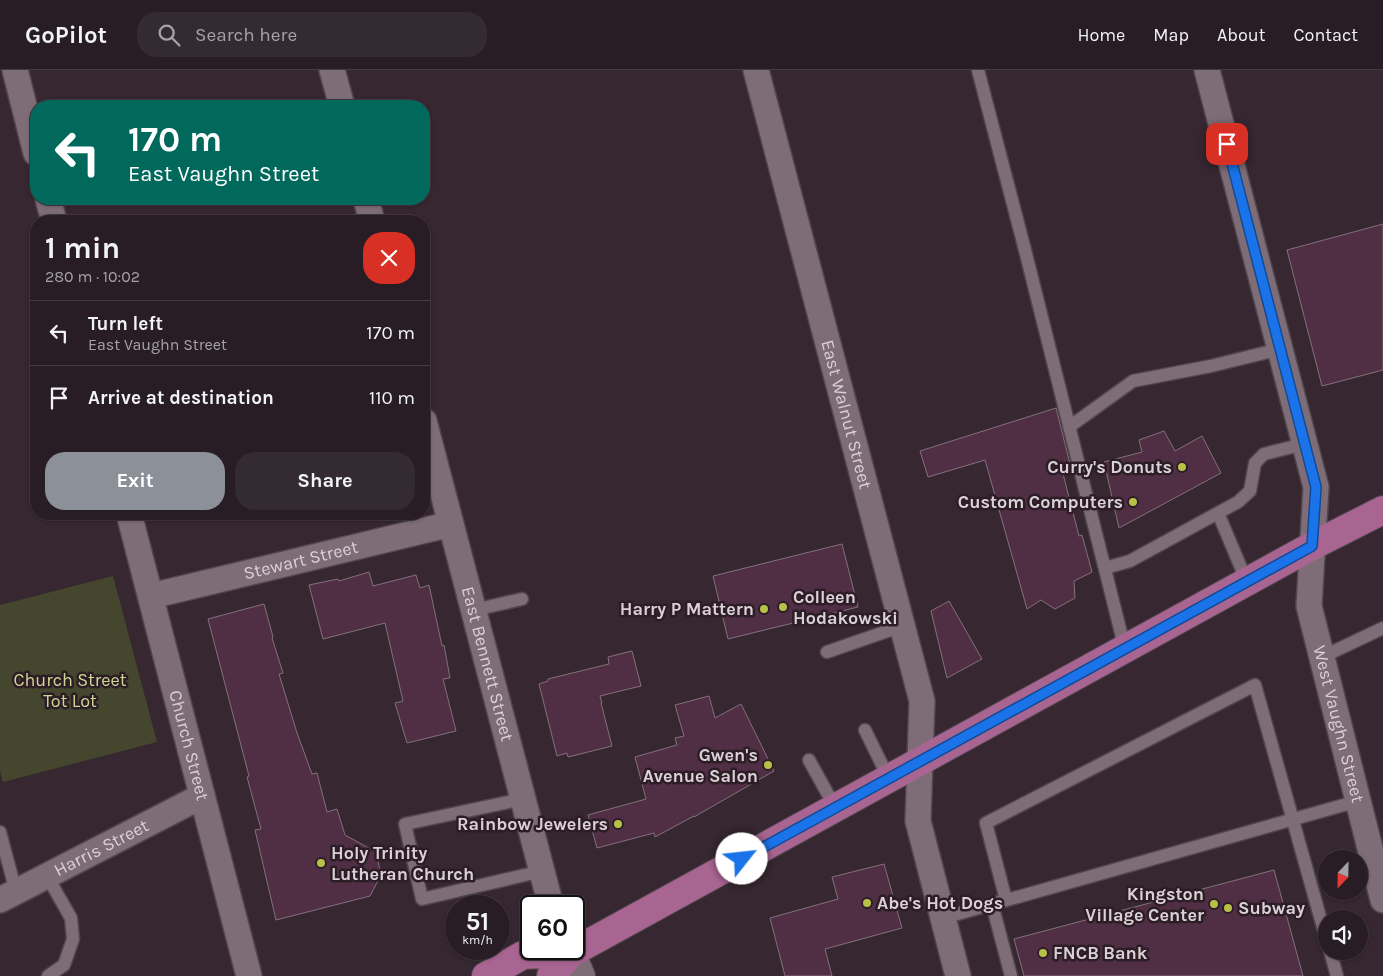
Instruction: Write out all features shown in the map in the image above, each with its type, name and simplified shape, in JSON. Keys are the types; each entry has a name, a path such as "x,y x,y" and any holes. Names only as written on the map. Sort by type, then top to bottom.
{"main road":[{"path":"585,953 834,807 889,779 1312,546 1383,510"},
{"path":"486,976 520,957"},
{"path":"551,976 573,960"}],"street":[{"path":"15,70 30,129"},
{"path":"332,70 340,100"},
{"name":"East Walnut Street","path":"756,70 922,701 918,821 958,976"},
{"name":"West Vaughn Street","path":"1208,70 1316,487 1308,606 1383,900"},
{"name":"East Bennett Street","path":"430,444 548,895"},
{"name":"Church Street","path":"131,520 249,976"},
{"name":"Stewart Street","path":"150,596 451,524"},
{"name":"Harris Street","path":"8,896 202,796"}],"lane":[{"path":"978,70 1125,649"},
{"path":"1069,427 1133,380 1211,366 1280,349"},
{"path":"1105,568 1130,561 1238,502 1250,491 1255,463 1264,454 1304,444"},
{"path":"1218,513 1247,582"},
{"path":"474,610 522,599"},
{"path":"827,652 902,626"},
{"path":"1322,657 1383,628"},
{"path":"1006,900 986,823 1255,685 1318,910"},
{"path":"865,730 889,779"},
{"path":"809,760 834,807"},
{"path":"523,799 405,824 422,900 542,871"},
{"path":"943,918 1358,801"},
{"path":"0,832 8,896"},
{"path":"46,876 71,918 73,939 64,965 48,976"},
{"path":"992,904 1011,976"},
{"path":"1333,960 1337,976"}],"green space":[{"name":"Church Street Tot Lot","path":"113,576 157,742 3,782 0,771 0,605"}],"building":[{"path":"1383,224 1383,370 1322,386 1287,250"},
{"path":"1056,408 1070,464 1061,466 1079,536 1082,535 1092,572 1074,581 1075,598 1055,609 1041,600 1027,609 985,460 928,477 920,451"},
{"path":"1164,431 1175,451 1202,436 1221,473 1119,528 1104,462 1142,452 1139,440"},
{"path":"842,544 858,607 728,639 713,576"},
{"path":"369,572 373,586 416,575 420,588 429,585 442,646 444,645 450,678 443,679 456,731 407,743 395,703 403,701 385,623 323,639 309,585 338,579 339,581"},
{"path":"949,601 982,659 947,678 931,611"},
{"path":"264,604 283,673 279,674 312,774 317,773 327,812 337,809 345,835 376,852 381,875 370,896 276,920 255,830 261,829 208,619"},
{"path":"632,651 641,686 600,696 612,746 568,757 567,753 557,756 539,684 548,681 548,679 609,664 608,657"},
{"path":"709,696 715,718 741,704 774,771 655,837 654,833 597,848 588,815 646,799 635,757 677,745 675,738 684,736 675,705"},
{"path":"884,864 902,928 825,949 832,976 785,976 770,918 838,899 832,877"},
{"name":"Kingston Village Center","path":"1274,870 1303,976 1024,976 1014,939"}],"place":[{"name":"Curry's Donuts","path":"1182,467"},
{"name":"Custom Computers","path":"1133,502"},
{"name":"Colleen Hodakowski","path":"783,607"},
{"name":"Harry P Mattern","path":"764,609"},
{"name":"Gwen's Avenue Salon","path":"768,765"},
{"name":"Rainbow Jewelers","path":"618,824"},
{"name":"Holy Trinity Lutheran Church","path":"321,863"},
{"name":"Abe's Hot Dogs","path":"867,903"},
{"name":"Kingston Village Center","path":"1214,904"},
{"name":"Subway","path":"1228,908"},
{"name":"FNCB Bank","path":"1043,953"}],"route":[{"path":"742,859 1312,546 1316,487 1227,144"}]}
